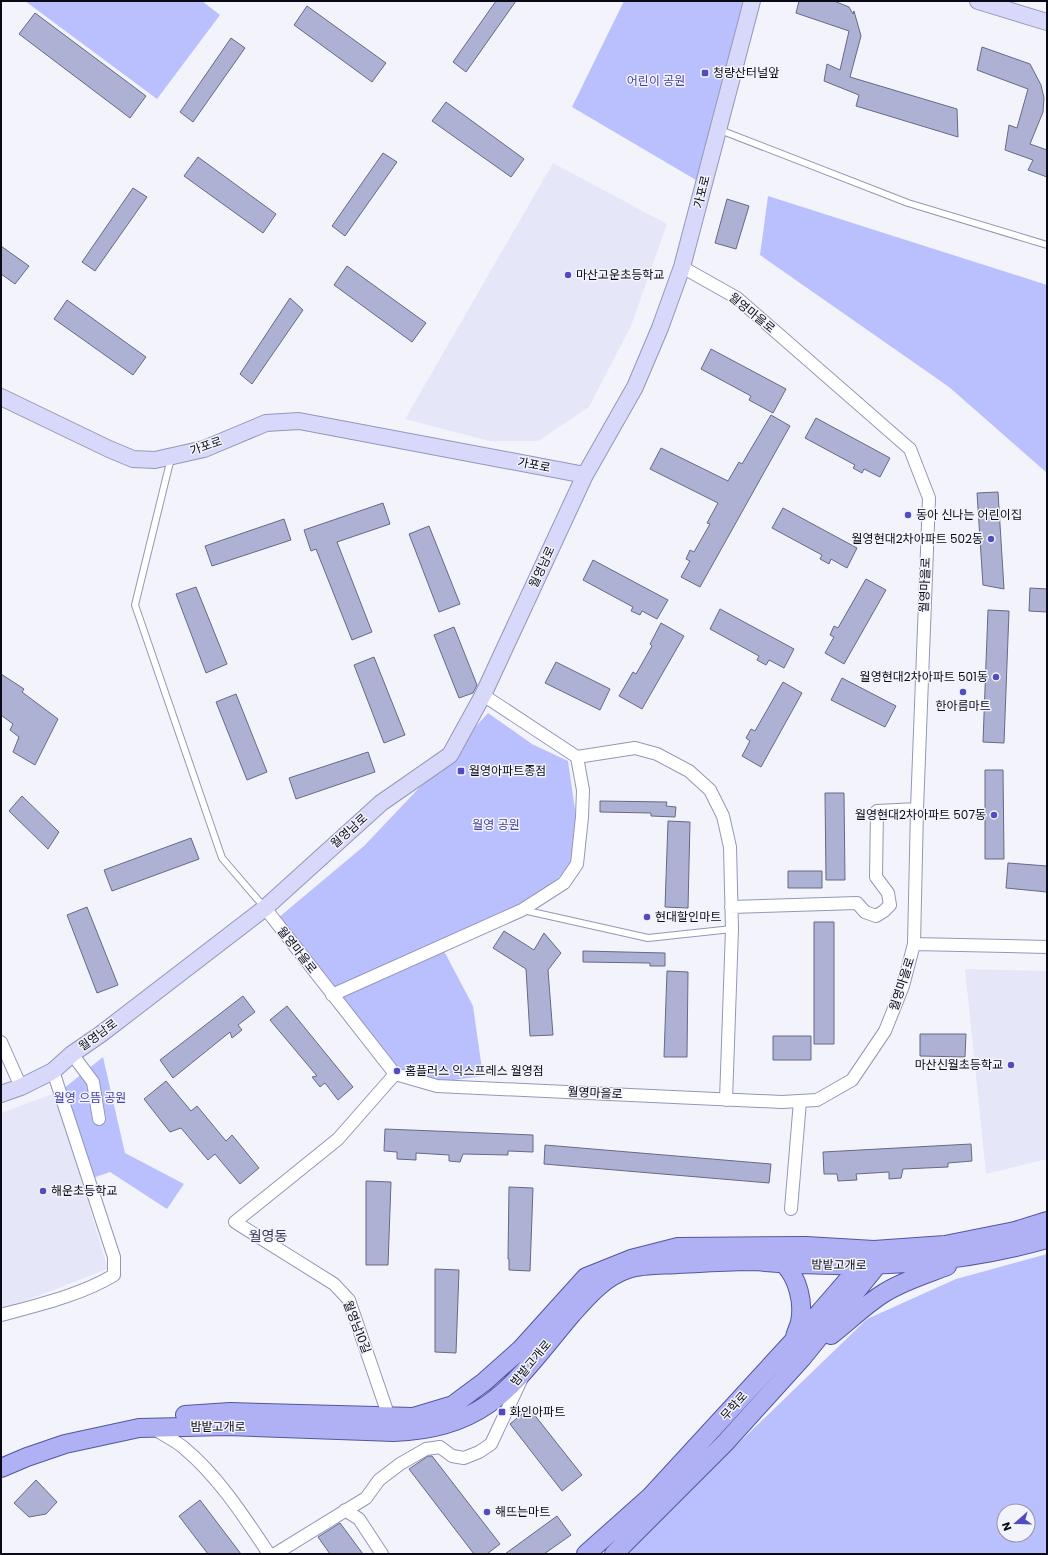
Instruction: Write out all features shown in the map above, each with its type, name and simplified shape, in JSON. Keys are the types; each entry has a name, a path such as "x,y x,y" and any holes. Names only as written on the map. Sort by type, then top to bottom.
{"main road":[{"name":"가포로","path":"1,397 133,459 155,460 204,448 266,423 299,421 586,475 635,387 660,328 682,267 752,1"},
{"path":"978,1 1047,22"},
{"name":"월영남로","path":"1,1094 21,1087 53,1071 72,1054 265,908 381,803 450,754 483,696 586,475"},
{"name":"밤밭고개로","path":"2,1466 77,1431 137,1419 230,1412 413,1417 453,1405 484,1382 521,1349 586,1277 631,1259 678,1247 806,1246 871,1260 892,1248 945,1245 1015,1231 1047,1221"},
{"name":"밤밭고개로","path":"2,1466 65,1444 123,1430 227,1426 394,1432 418,1431 443,1425 474,1413 501,1396 525,1373 563,1325 591,1293 608,1279 623,1271 633,1268 717,1261 784,1264 973,1256 1016,1248 1047,1238"},
{"path":"802,1358 860,1310 885,1293 919,1276 973,1256"},
{"name":"무학로","path":"586,1554 650,1497 871,1260"},
{"name":"무학로","path":"614,1554 725,1443 802,1358 871,1260"},
{"path":"784,1264 791,1271 799,1291 801,1313 800,1323 793,1342"}],"street":[{"name":"월영마을로","path":"265,908 395,1074 437,1086 726,1100 782,1102 816,1100 852,1080 885,1031 903,986 914,944 917,809 929,498 910,449 737,298 682,267"},
{"path":"483,696 577,757 635,748 657,754 689,771 710,790 723,816 730,847 732,929 726,1100"},
{"path":"332,995 522,910 564,883 577,864 582,817 583,790 577,757"},
{"path":"731,907 857,903 865,912 876,916 890,905 888,893 876,877 877,811 917,809"},
{"name":"월영마을로","path":"914,944 1047,947"},
{"path":"1,1042 21,1087"},
{"path":"72,1054 93,1082 99,1119"},
{"path":"1,1315 50,1301 100,1284 114,1275 114,1257 53,1071"},
{"name":"월영남10길","path":"390,1417 349,1300 334,1284 235,1222 338,1139 395,1074"},
{"path":"791,1209 800,1101"},
{"path":"275,1554 366,1498 379,1480 400,1464 426,1449 440,1447 452,1456 464,1458 479,1452 491,1444 525,1373"},
{"path":"152,1428 183,1447 205,1468 232,1502 269,1554"},
{"path":"345,1510 359,1519 382,1554"}],"lane":[{"path":"718,129 908,203 1047,245"},
{"path":"172,456 135,605 222,858 265,908"},
{"path":"522,910 648,938 732,929"}],"shaded area":[{"name":"마산고운초등학교","path":"553,163 667,224 631,326 589,407 538,441 489,441 405,419"},
{"name":"마산신월초등학교","path":"965,969 1047,971 1047,1159 986,1174"},
{"name":"해운초등학교","path":"55,1093 108,1269 1,1310 1,1113"}],"green space":[{"path":"25,1 202,1 220,15 157,99"},
{"name":"어린이 공원","path":"624,1 743,1 696,180 572,107"},
{"path":"768,196 1047,285 1047,473 949,387 760,255"},
{"name":"월영 공원","path":"488,713 532,744 568,761 577,823 573,862 551,886 446,944 335,988 278,918 364,846"},
{"path":"444,951 473,1006 483,1076 440,1082 395,1066 339,997"},
{"name":"월영 으뜸 공원","path":"103,1057 125,1153 184,1184 167,1209 110,1172 90,1179 63,1089"},
{"path":"1047,1254 1047,1554 624,1554 867,1319 956,1279"}],"building":[{"path":"496,1 516,1 466,72 453,62"},
{"path":"799,1 834,1 849,7 853,14 854,11 861,36 850,77 957,109 958,137 856,106 859,95 824,81 827,64 840,70 849,31 796,13"},
{"path":"307,6 386,63 372,82 294,25"},
{"path":"35,13 146,96 130,118 19,34"},
{"path":"231,38 245,48 193,122 180,112"},
{"path":"982,47 1030,64 1041,85 1044,98 1043,112 1030,144 1047,150 1047,177 1028,170 1033,160 1005,150 1009,125 1017,128 1028,89 977,70"},
{"path":"446,102 524,159 511,177 432,121"},
{"path":"383,153 397,162 345,236 332,226"},
{"path":"198,157 276,214 263,233 184,176"},
{"path":"133,188 147,197 95,271 82,262"},
{"path":"727,199 749,206 736,249 715,243"},
{"path":"1,246 29,266 15,284 1,274"},
{"path":"347,266 426,323 412,342 334,285"},
{"path":"290,298 303,310 252,384 240,374"},
{"path":"67,300 146,357 133,375 54,319"},
{"path":"711,349 786,389 773,413 749,400 751,396 701,369"},
{"path":"771,415 790,426 700,587 681,577 690,561 686,559 690,550 694,552 710,524 707,523 718,503 650,469 661,448 728,481 739,462 742,464"},
{"path":"816,418 890,458 880,477 864,469 862,473 853,468 855,465 805,438"},
{"name":"월영현대2차아파트 502동","path":"998,492 1004,589 983,585 977,493"},
{"path":"383,503 390,524 337,542 372,632 352,640 316,549 311,551 304,530"},
{"path":"783,508 857,548 847,568 831,559 829,564 820,559 822,555 772,528"},
{"path":"284,519 291,540 212,566 205,546"},
{"path":"429,526 460,604 439,612 409,534"},
{"path":"593,560 668,600 657,619 642,611 640,615 631,611 633,607 583,580"},
{"path":"866,579 886,590 844,664 825,653 834,637 830,635 834,626 838,628"},
{"path":"196,587 227,664 206,673 176,594"},
{"path":"1030,588 1047,589 1047,612 1029,611"},
{"path":"720,609 794,649 784,668 769,660 766,665 757,660 759,656 710,629"},
{"name":"월영현대2차아파트 501동","path":"988,610 1009,611 1004,743 983,742"},
{"path":"661,623 684,636 642,709 619,696 633,672 636,674 652,646 650,644"},
{"path":"454,627 477,685 473,693 459,698 434,635"},
{"path":"374,657 405,735 384,743 354,665"},
{"path":"556,662 610,689 600,710 545,683"},
{"path":"1,674 24,689 22,692 58,719 35,765 13,752 19,737 10,730 13,724 1,715"},
{"path":"842,678 896,706 885,727 831,700"},
{"path":"783,682 802,693 761,767 742,756 750,741 746,738 751,729 755,731"},
{"path":"236,694 267,772 247,780 216,702"},
{"path":"368,752 375,772 296,799 289,778"},
{"name":"월영현대2차아파트 507동","path":"985,770 1003,770 1004,859 985,859"},
{"path":"825,793 844,793 845,880 826,880"},
{"path":"22,796 59,832 48,849 9,811"},
{"path":"600,801 667,802 666,806 676,807 675,817 651,816 651,813 600,812"},
{"path":"668,821 690,822 688,908 665,907"},
{"path":"191,838 199,859 112,891 104,870"},
{"path":"1008,863 1047,866 1047,892 1006,888"},
{"path":"788,871 822,871 822,888 788,888"},
{"path":"87,907 118,985 97,993 67,915"},
{"path":"814,922 834,922 834,1044 814,1044"},
{"path":"504,931 534,950 544,933 561,953 548,970 553,1035 530,1036 526,969 493,948"},
{"path":"583,951 665,953 665,966 650,966 650,963 583,962"},
{"path":"667,971 688,972 687,1057 664,1057"},
{"path":"243,996 255,1012 238,1025 242,1030 232,1038 230,1032 173,1078 160,1060"},
{"path":"287,1006 353,1087 338,1100 325,1083 320,1087 312,1077 317,1076 270,1020"},
{"path":"920,1034 966,1034 965,1057 920,1056"},
{"path":"773,1036 811,1036 811,1060 773,1060"},
{"path":"166,1081 191,1111 197,1106 226,1141 232,1135 259,1168 240,1184 215,1154 208,1160 181,1128 170,1132 144,1099"},
{"path":"385,1129 533,1135 533,1152 508,1151 508,1155 463,1154 460,1162 449,1161 449,1155 416,1153 416,1160 397,1159 397,1152 384,1151"},
{"path":"971,1144 972,1161 948,1163 948,1167 903,1169 901,1178 889,1179 889,1172 856,1174 857,1180 838,1181 837,1174 824,1174 823,1152"},
{"path":"545,1145 771,1164 769,1183 544,1164"},
{"path":"366,1181 391,1182 388,1265 366,1265"},
{"path":"509,1187 533,1188 530,1271 509,1270"},
{"path":"435,1269 459,1270 456,1353 435,1352"},
{"path":"529,1408 582,1475 562,1491 510,1424"},
{"path":"428,1456 432,1456 500,1544 487,1554 474,1554 409,1469"},
{"path":"36,1480 57,1502 46,1514 29,1517 14,1503"},
{"path":"200,1500 241,1554 208,1554 179,1516"},
{"path":"557,1516 571,1535 544,1554 505,1554"},
{"path":"340,1523 363,1554 330,1554 318,1537"}],"place":[{"name":"청량산터널앞","path":"705,73"},
{"name":"마산고운초등학교","path":"568,275"},
{"name":"동아 신나는 어린이집","path":"908,515"},
{"name":"월영현대2차아파트 502동","path":"991,539"},
{"name":"월영현대2차아파트 501동","path":"996,677"},
{"name":"한아름마트","path":"963,692"},
{"name":"월영아파트종점","path":"461,771"},
{"name":"월영현대2차아파트 507동","path":"994,815"},
{"name":"현대할인마트","path":"647,917"},
{"name":"마산신월초등학교","path":"1011,1065"},
{"name":"홈플러스 익스프레스 월영점","path":"397,1071"},
{"name":"해운초등학교","path":"43,1191"},
{"name":"화인아파트","path":"502,1412"},
{"name":"해뜨는마트","path":"487,1512"}],"district":[{"name":"월영동","path":"268,1236"}]}
